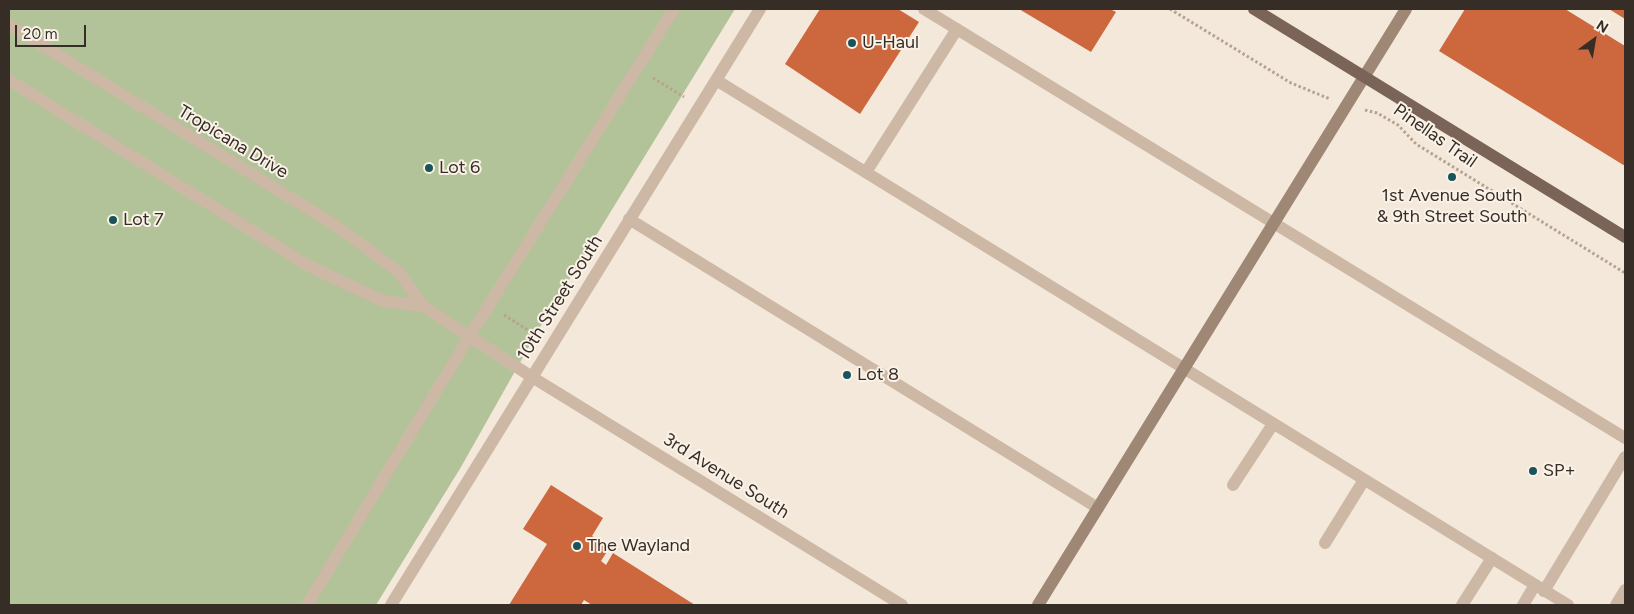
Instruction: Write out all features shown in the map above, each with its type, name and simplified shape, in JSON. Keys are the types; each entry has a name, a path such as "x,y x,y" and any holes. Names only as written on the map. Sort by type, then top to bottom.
{"main road":[{"path":"1254,9 1625,237"},
{"path":"1038,605 1406,9"}],"street":[{"path":"307,605 469,337 674,9"},
{"name":"10th Street South","path":"391,605 760,9"},
{"path":"924,9 1625,438"},
{"name":"Tropicana Drive","path":"9,25 335,225 399,272 423,306 532,377"},
{"path":"866,172 957,29"},
{"name":"Tropicana Drive","path":"9,80 309,266 383,301 423,306"},
{"path":"716,80 1568,605"},
{"path":"630,219 1098,508"},
{"name":"3rd Avenue South","path":"532,377 902,605"},
{"path":"1233,486 1274,424"},
{"path":"1523,605 1540,588 1625,456"},
{"path":"1325,543 1364,480"},
{"path":"1462,605 1492,558"},
{"path":"1616,605 1625,590"}],"path":[{"name":"Pinellas Trail","path":"1170,9 1291,83 1346,106 1377,112 1398,124 1416,144 1625,273"},
{"path":"637,68 699,106"},
{"path":"489,306 532,332"}],"green space":[{"path":"9,9 735,9 540,327 461,467 376,605 9,605"}],"building":[{"name":"U-Haul","path":"820,9 898,9 919,22 860,114 785,64"},
{"path":"1019,9 1110,9 1116,12 1091,52"},
{"path":"1465,9 1565,9 1625,46 1625,166 1439,51"},
{"path":"1609,9 1625,9 1625,19"},
{"name":"The Wayland","path":"551,485 603,518 592,536 610,547 601,561 606,565 613,553 695,605 592,605 584,600 581,605 509,605 547,544 523,529"}],"place":[{"name":"U-Haul","path":"852,43"},
{"name":"Lot 6","path":"429,168"},
{"name":"1st Avenue South & 9th Street South","path":"1452,177"},
{"name":"Lot 7","path":"113,220"},
{"name":"Lot 8","path":"847,375"},
{"name":"SP+","path":"1533,471"},
{"name":"The Wayland","path":"577,546"}]}
